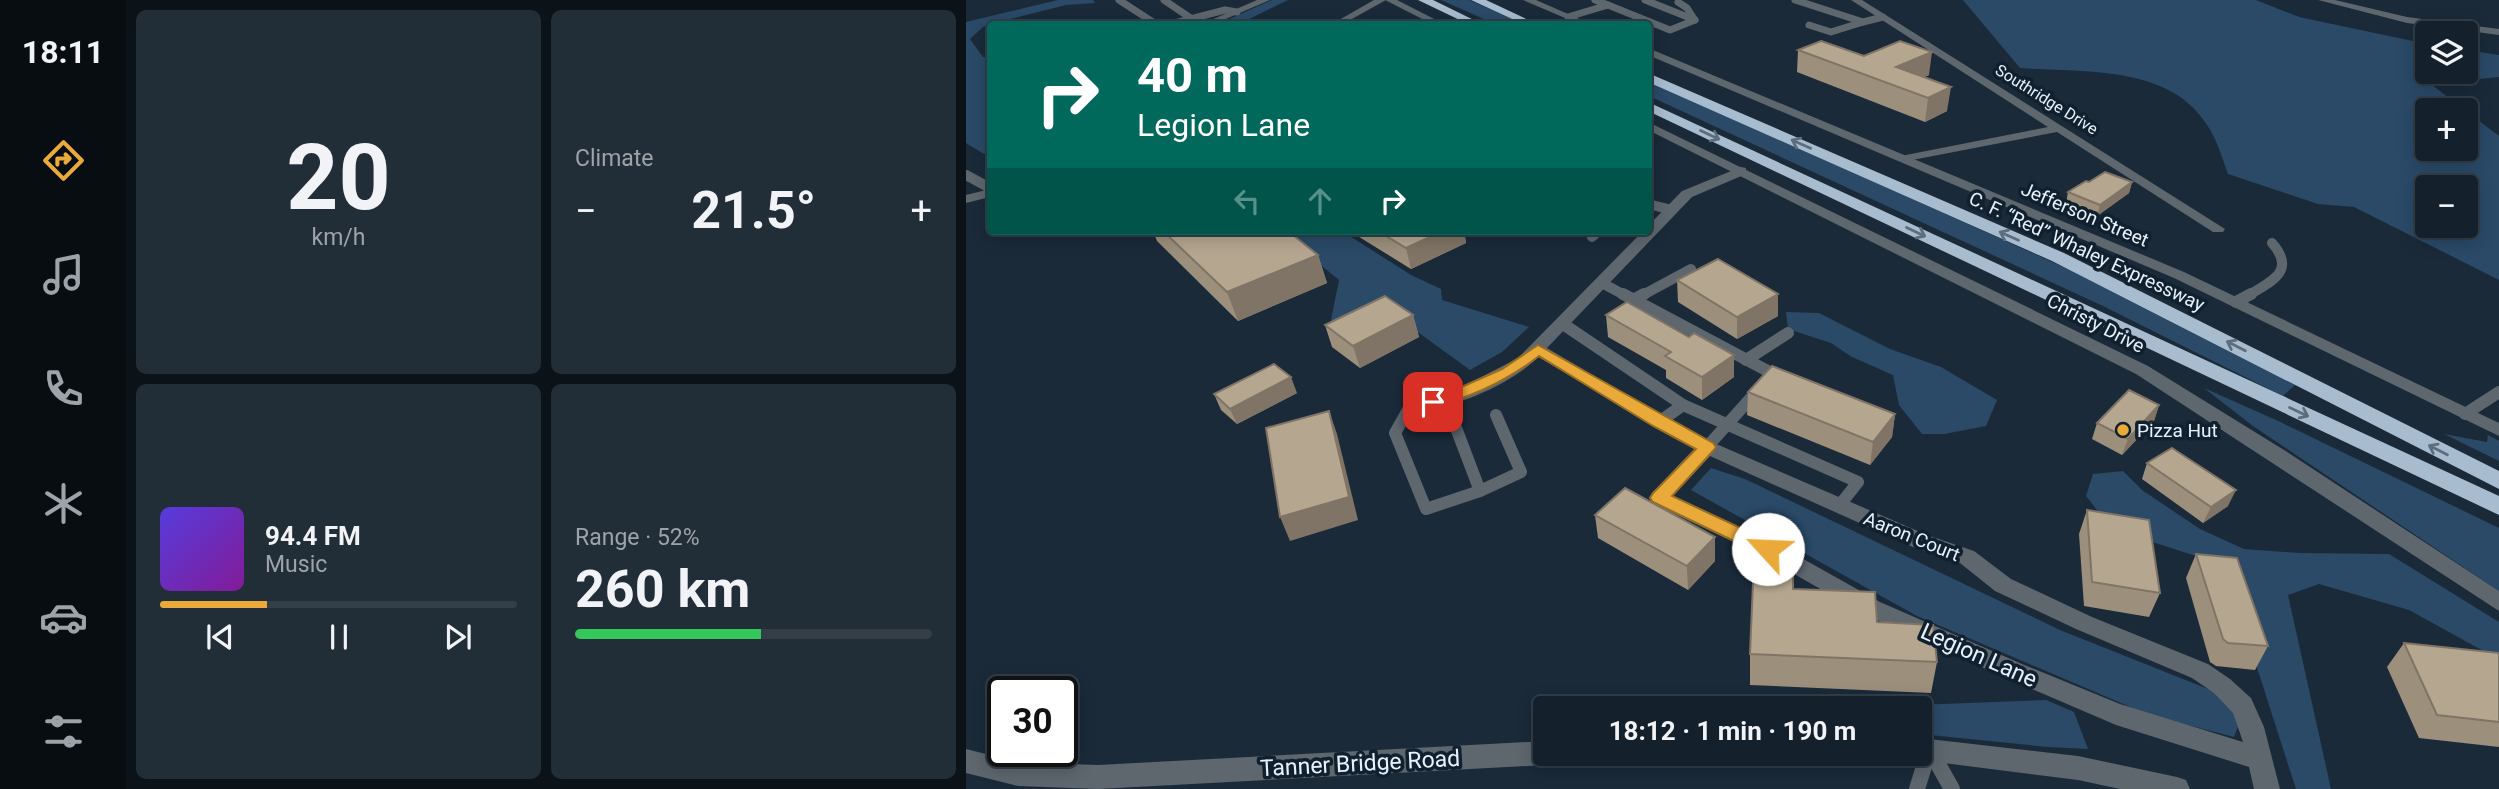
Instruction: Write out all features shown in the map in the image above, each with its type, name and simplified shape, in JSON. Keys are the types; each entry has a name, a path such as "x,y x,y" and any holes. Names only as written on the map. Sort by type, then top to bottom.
{"highway":[{"path":"1424,0 1470,21"},
{"path":"1476,0 1524,21"},
{"name":"C. F. “Red” Whaley Expressway","path":"1652,79 2058,257 2499,481"},
{"path":"1652,108 2499,507"}],"street":[{"path":"1214,21 1265,0"},
{"path":"1342,21 1381,0"},
{"path":"1390,0 1433,21"},
{"path":"1528,0 1578,21"},
{"name":"Southridge Drive","path":"1856,0 2218,229"},
{"path":"2323,0 2407,20 2499,32"},
{"name":"Jefferson Street","path":"1652,53 2179,275 2499,430"},
{"name":"Christy Drive","path":"1652,127 2142,370 2277,455 2499,603"},
{"path":"1906,159 2060,128"},
{"path":"1652,231 1688,194 1741,171"},
{"path":"966,199 987,191"},
{"path":"1412,402 1445,399 1507,373 1538,349 1648,235"},
{"name":"Aaron Court","path":"1538,349 1659,422 1707,447 1920,541 1967,557 2003,585 2084,623 2200,671 2222,686 2242,706 2252,727 2267,789"},
{"name":"Legion Lane","path":"1707,447 1659,498 1768,549 1872,608 2014,671 2116,714 2260,759"},
{"path":"1932,750 2078,768 2177,789"},
{"name":"Tanner Bridge Road","path":"966,761 1014,782 1533,754"}],"lane":[{"path":"1118,0 1151,21"},
{"path":"1164,0 1192,19"},
{"path":"1595,0 1648,21"},
{"path":"1568,17 1624,0"},
{"path":"1645,0 1695,20"},
{"path":"1795,0 1863,22"},
{"path":"1678,2 1687,8 1695,20"},
{"path":"1217,5 1237,12"},
{"path":"1184,21 1225,10"},
{"path":"1809,25 1831,32 1883,16"},
{"path":"1652,23 1670,30 1695,20"},
{"path":"966,175 987,188"},
{"path":"1652,205 1672,210"},
{"path":"2236,302 2270,282 2283,270 2286,262 2284,253 2273,243"},
{"path":"1633,300 1691,269"},
{"path":"1602,284 1772,374 1799,384"},
{"path":"1563,324 1683,405 1858,482 1839,506"},
{"path":"1746,360 1788,333"},
{"path":"1707,447 1772,374"},
{"path":"2465,414 2499,392"},
{"path":"1445,399 1480,491"},
{"path":"1412,402 1395,433 1426,509 1480,491 1521,472 1496,415"},
{"path":"1659,422 1683,405"},
{"path":"1932,759 1952,789"},
{"path":"1917,789 1922,766"}],"shaded area":[{"path":"1058,0 1093,0 1095,3 1066,5 1002,21 987,21 987,25 970,39 983,57 987,58 987,153 984,154 966,143 966,22"},
{"path":"1272,0 1288,0 1245,21 1225,21"},
{"path":"1441,0 1469,0 1517,21 1488,21"},
{"path":"1963,0 2256,0 2299,17 2415,41 2415,84 2431,84 2449,98 2415,98 2415,161 2478,161 2478,120 2499,136 2499,280 2416,238 2478,238 2478,175 2415,175 2415,238 2354,207 2318,204 2228,174 2207,125 2191,105 2170,91 2147,81 2096,72 2020,68"},
{"path":"2478,52 2499,55 2499,77 2478,79"},
{"path":"1652,81 2070,270 2295,385 2283,396 2103,306 1652,97"},
{"path":"1284,235 1348,235 1411,275 1441,289 1442,300 1529,327 1502,352 1470,370 1393,314 1345,331 1331,320 1339,280"},
{"path":"1786,312 1819,313 1890,349 1941,367 1997,400 1986,426 1944,434 1922,434 1899,405 1893,375 1852,357 1831,343 1788,329"},
{"path":"2204,388 2499,528 2499,591 2253,426"},
{"path":"2444,434 2487,442 2488,435 2499,441 2499,461"},
{"path":"1711,468 1745,479 2060,630 2218,693 2242,716 2234,737 2149,715 1917,616 1691,490"},
{"path":"2123,471 2142,490 2200,529 2244,549 2389,554 2499,622 2499,662 2409,610 2319,584 2288,595 2331,789 2296,789 2224,565 2112,529 2086,496 2093,474"},
{"path":"2046,700 2074,712 2088,749 1932,735 1932,704"}],"building":[{"path":"1821,41 1864,56 1900,41 1932,52 1896,67 1951,87 1928,98 1798,50"},
{"path":"2105,172 2132,182 2100,205 2068,192 2086,181 2089,182"},
{"path":"1167,235 1293,235 1318,255 1227,292"},
{"path":"1385,235 1434,235 1406,248"},
{"path":"1718,259 1778,294 1737,317 1677,280"},
{"path":"1385,296 1413,315 1353,346 1325,325"},
{"path":"1627,302 1689,337 1694,333 1734,355 1702,377 1665,356 1671,352 1606,315"},
{"path":"1274,364 1291,377 1230,409 1214,394"},
{"path":"1772,366 1895,414 1873,442 1748,392"},
{"path":"2129,390 2159,405 2128,439 2097,423"},
{"path":"1329,411 1349,497 1280,517 1266,428"},
{"path":"2172,448 2236,490 2211,507 2147,463"},
{"path":"1625,488 1715,537 1687,566 1595,515"},
{"path":"2087,510 2149,520 2160,593 2092,582"},
{"path":"2196,554 2237,558 2268,646 2228,643 2223,639"},
{"path":"1754,559 1793,560 1793,589 1875,592 1877,622 1933,625 1937,662 1750,654"},
{"path":"2404,643 2499,653 2499,722 2437,715"}],"place":[{"name":"Pizza Hut","path":"2123,430"}],"route":[{"path":"1433,402 1453,397 1507,373 1538,349 1627,404 1707,447 1659,498 1768,549"}]}
